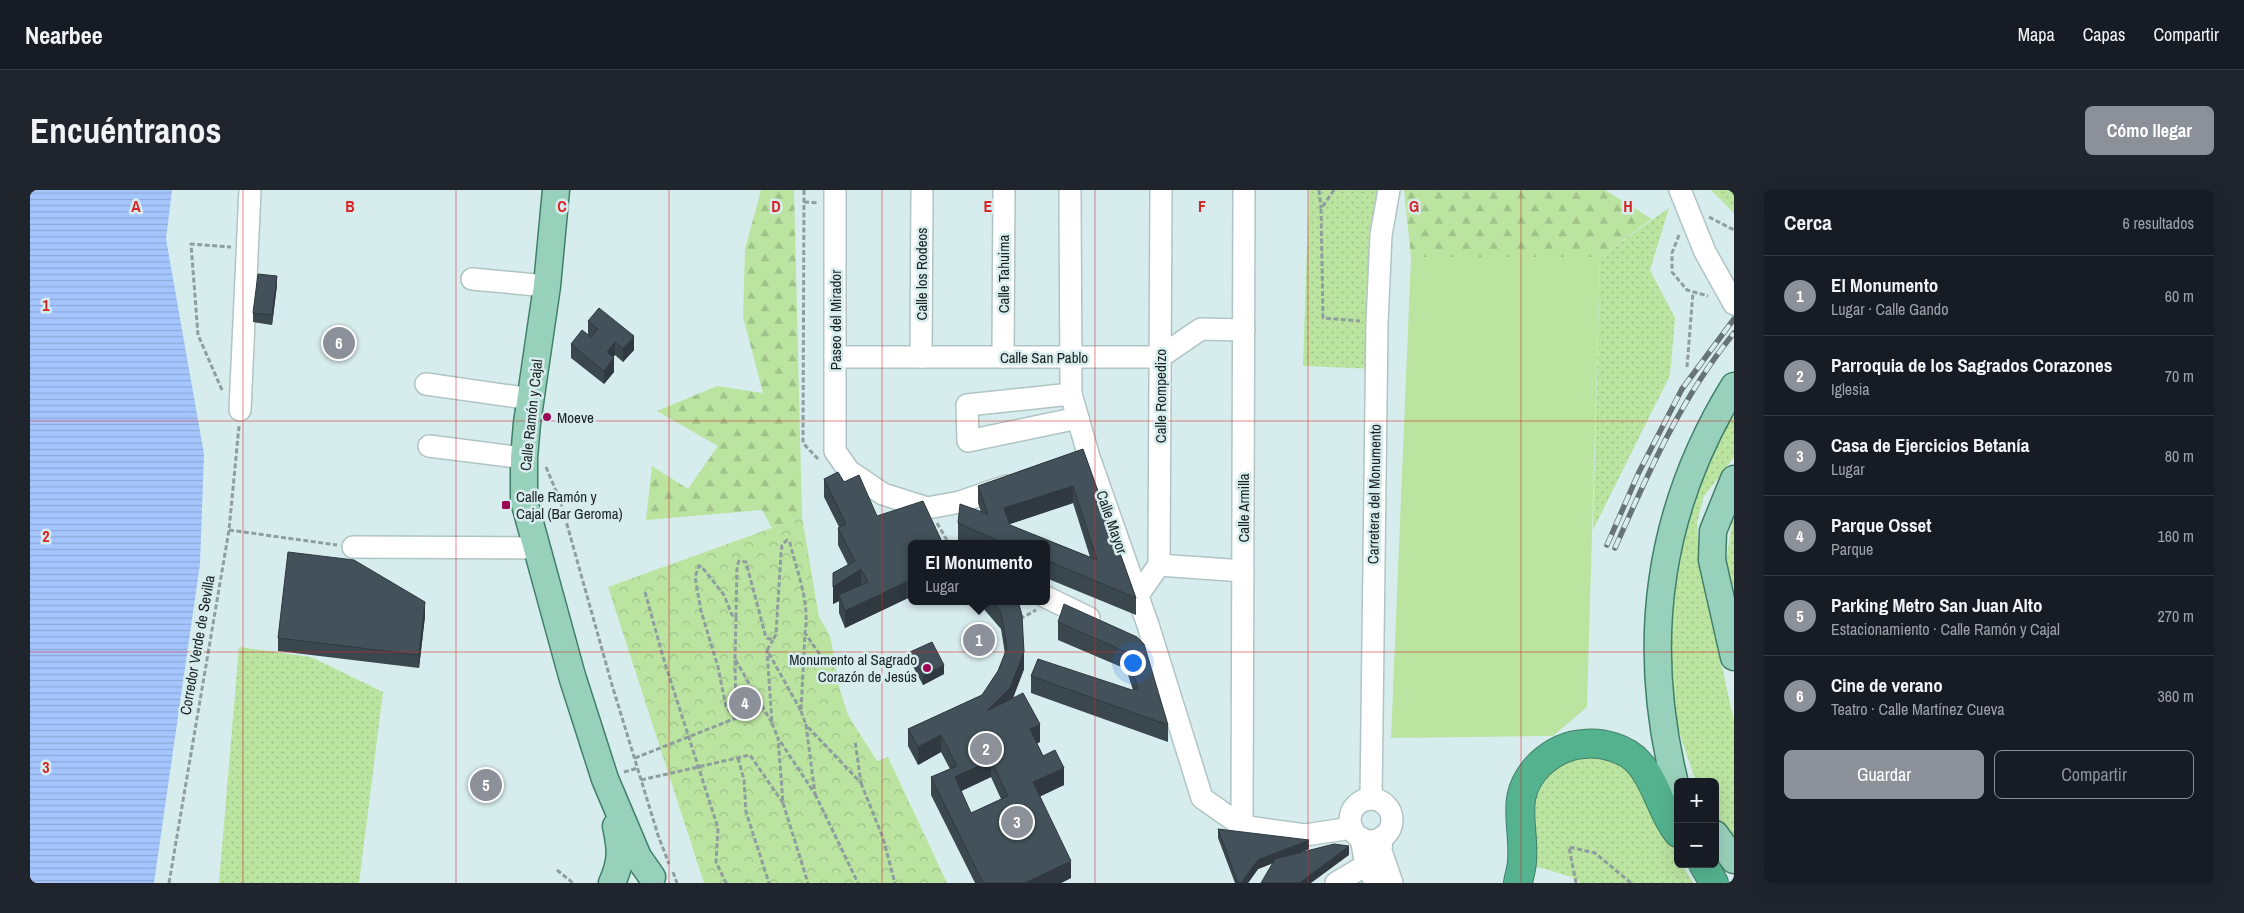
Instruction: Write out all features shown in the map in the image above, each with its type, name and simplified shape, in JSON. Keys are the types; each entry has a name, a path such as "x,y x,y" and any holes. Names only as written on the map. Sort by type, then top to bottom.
{"highway":[{"path":"1518,883 1522,860 1519,819 1520,798 1530,774 1548,757 1568,745 1594,743 1619,748 1639,762 1674,825"},
{"path":"1705,868 1714,883"}],"main road":[{"name":"Calle Ramón y Cajal","path":"556,190 547,286 531,399 533,458 524,501 572,676 605,779 620,846 619,867 612,883"},
{"path":"1674,781 1668,760 1657,675 1658,603 1665,556 1687,479 1703,439 1734,386"},
{"path":"1734,479 1712,531 1712,560 1734,657"},
{"path":"1668,760 1682,778"},
{"name":"Calle Ramón y Cajal","path":"605,779 638,857 655,880"},
{"path":"1719,839 1734,860"},
{"path":"612,883 624,874 634,872 655,880"}],"street":[{"path":"240,410 250,190"},
{"name":"Calle los Rodeos","path":"921,357 922,190"},
{"name":"Calle Tahuima","path":"1003,357 1004,190"},
{"name":"Calle Mayor","path":"1070,190 1071,394 1078,418 1080,460 1138,595 1202,798 1242,826"},
{"name":"Calle Rompedizo","path":"1159,565 1160,190"},
{"name":"Calle Armilla","path":"1242,826 1244,190"},
{"name":"Carretera del Monumento","path":"1372,799 1376,323 1381,235 1389,190"},
{"path":"1680,190 1705,252 1734,304"},
{"name":"Paseo del Mirador","path":"827,196 835,357 835,450 849,470"},
{"path":"472,279 547,286"},
{"path":"1160,357 1201,329 1244,330"},
{"name":"Calle San Pablo","path":"835,357 1160,357"},
{"path":"426,384 531,399"},
{"path":"1071,394 967,405 968,441 1078,418"},
{"path":"429,446 533,458"},
{"path":"849,470 883,494 927,508 960,502 1025,479"},
{"path":"353,547 536,548"},
{"path":"1138,595 1159,565 1243,571"},
{"path":"1050,599 1107,626"},
{"path":"1133,639 1156,651"},
{"path":"1242,826 1305,835 1365,835 1389,830 1392,819 1389,809 1382,802 1372,799 1356,805 1351,812 1350,820 1365,835 1381,851 1392,883"},
{"path":"1336,883 1371,874 1365,835"}],"path":[{"path":"804,190 803,443 827,469 849,470"},
{"path":"1319,190 1323,318 1376,323"},
{"path":"1321,209 1334,190"},
{"path":"804,202 827,196"},
{"path":"234,247 190,244 198,335 231,412 240,410"},
{"path":"1687,367 1693,292"},
{"name":"Corredor Verde de Sevilla","path":"169,883 229,530 240,410"},
{"path":"533,458 561,503 612,685 658,835 677,883"},
{"path":"229,530 353,547"},
{"path":"772,723 767,650 776,634 781,553 782,545 787,540 802,587 808,619 805,633 801,711"},
{"path":"736,718 737,566 742,560 746,562 765,634 767,638 772,640"},
{"path":"736,617 732,615 724,595 715,582 699,566 695,577 701,611 718,667 726,707 736,718"},
{"path":"645,592 688,737 718,828 716,862 726,883"},
{"path":"805,633 827,665"},
{"path":"767,650 801,711 806,725 815,794"},
{"path":"735,659 772,723 778,738 815,794 858,883"},
{"path":"635,758 736,718"},
{"path":"806,725 862,783"},
{"path":"778,738 782,803 808,883"},
{"path":"855,741 862,783 883,838 895,883"},
{"path":"642,780 750,755 782,803"},
{"path":"738,758 744,780 746,812 769,883"},
{"path":"1576,883 1569,846 1595,853 1631,883"},
{"path":"558,870 573,883"}],"green space":[{"path":"761,190 794,190 802,517 772,528 762,510 646,520 652,466 688,489 718,446 657,411 717,386 763,393 743,317 745,249"},
{"path":"1309,190 1386,190 1376,369 1303,366"},
{"path":"1404,190 1605,190 1652,219 1600,257 1411,257"},
{"path":"1711,190 1734,190 1734,213"},
{"path":"1669,208 1650,270 1675,318 1670,375 1593,530 1600,257"},
{"path":"1411,257 1600,257 1587,707 1553,736 1391,738"},
{"path":"1734,412 1734,457 1704,496 1697,523 1699,562 1734,721 1734,846 1719,824 1719,778 1695,778 1676,723 1668,677 1673,573 1694,494 1719,435"},
{"path":"1734,509 1734,593 1726,562"},
{"path":"802,517 819,617 830,636 840,690 848,715 877,761 888,757 947,883 704,883 608,587"},
{"path":"239,647 311,657 383,692 359,883 219,883"},
{"path":"1576,753 1613,760 1639,781 1674,848 1674,868 1684,868 1693,883 1580,883 1575,878 1531,865 1530,788"}],"water":[{"path":"30,190 172,190 166,239 204,454 200,564 154,883 30,883"}],"building":[{"path":"258,274 277,276 272,315 253,313"},
{"path":"599,308 634,336 623,349 615,342 607,352 614,358 604,371 571,344 582,330 591,337 598,329 588,321"},
{"path":"1083,449 1136,598 1050,562 1050,541 1097,560 1073,486 1004,508 1010,525 1047,540 997,540 958,523 960,504 988,514 978,486"},
{"path":"838,472 844,482 859,475 877,516 923,501 941,540 908,540 908,582 845,611 839,595 868,582 861,569 833,587 833,573 855,561 838,528 846,524 824,479"},
{"path":"288,552 354,560 425,602 419,655 278,638"},
{"path":"1064,604 1137,637 1144,644 1168,725 1031,676 1038,659 1132,690 1138,688 1126,652 1058,622"},
{"path":"995,605 1019,605 1022,615 1024,652 1010,688 987,711 1023,693 1040,724 1030,729 1043,756 1055,750 1064,768 1033,782 1071,861 1025,883 983,883 931,777 957,766 941,735 918,747 908,729 982,695 998,671 1007,648 1001,612","holes":["991,760 1008,796 971,813 955,777"]},
{"path":"932,642 944,665 923,676 910,652"},
{"path":"1218,829 1309,840 1258,860 1241,883 1238,883"},
{"path":"1334,844 1349,846 1299,883 1261,883 1275,859"}],"railway":[{"path":"1607,545 1639,472 1682,389 1734,319"},
{"path":"1615,548 1667,437 1698,383 1734,333"}],"place":[{"name":"Cine de verano","path":"339,343"},
{"name":"Moeve","path":"547,417"},
{"name":"Calle Ramón y Cajal (Bar Geroma)","path":"506,505"},
{"name":"El Monumento","path":"979,640"},
{"name":"Monumento al Sagrado Corazón de Jesús","path":"927,668"},
{"name":"Parque Osset","path":"745,703"},
{"name":"Parroquia de los Sagrados Corazones","path":"986,749"},
{"name":"Parking Metro San Juan Alto","path":"486,785"},
{"name":"Casa de Ejercicios Betanía","path":"1017,822"}]}
